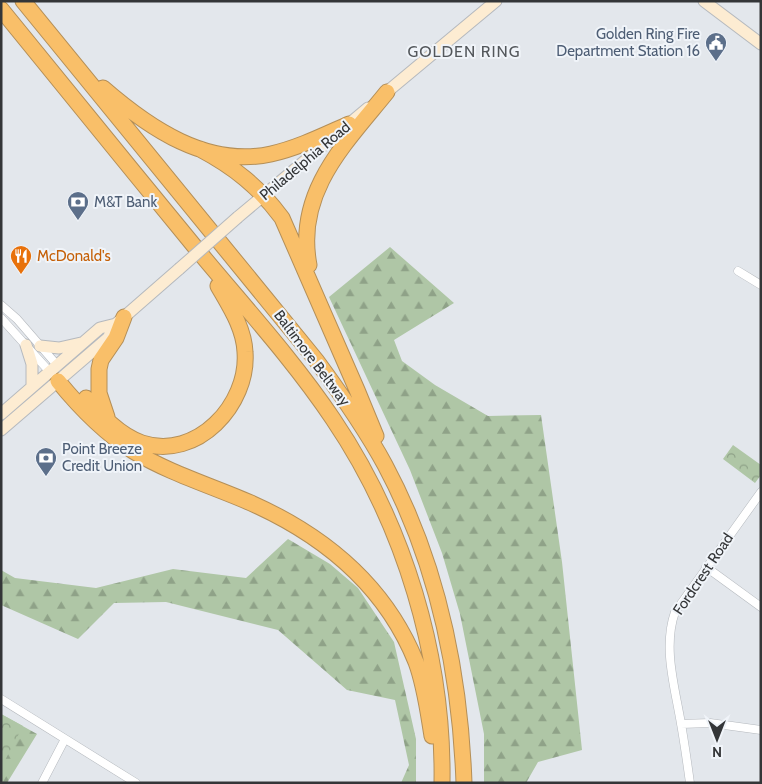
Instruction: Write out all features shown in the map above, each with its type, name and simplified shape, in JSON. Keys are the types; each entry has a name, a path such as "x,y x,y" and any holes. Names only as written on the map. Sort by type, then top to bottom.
{"highway":[{"name":"Baltimore Beltway","path":"25,1 36,18 316,360 359,421 384,465 413,526 442,612 459,700 464,783"},
{"name":"Baltimore Beltway","path":"1,9 197,250 268,334 326,409 349,444 381,507 408,573 427,640 440,723 442,783"},
{"path":"1,24 92,121"},
{"path":"69,57 137,116 236,170 264,196 282,218 367,412 384,465"},
{"path":"314,294 308,261 307,232 309,216 318,184 336,155 387,92"},
{"path":"200,149 235,156 269,154 293,148 349,124"},
{"path":"57,373 122,432 142,443 157,446 175,445 186,442 211,428 220,420 235,400 243,382 245,353 243,336 233,312 197,250"},
{"path":"107,419 99,393 99,369 105,352 116,338 120,320"},
{"path":"57,373 98,425 132,450 169,469 261,508 300,528 333,551 374,592 394,620 416,663 424,689 433,738 433,783"}],"main road":[{"name":"Philadelphia Road","path":"1,414 32,386 57,373 108,338 120,320 238,217 496,1"},
{"path":"704,1 761,44"},
{"name":"Philadelphia Road","path":"1,430 57,373 82,342 100,328 120,320"},
{"path":"40,346 59,348 82,342"},
{"path":"26,345 32,364 32,386"}],"street":[{"path":"738,271 761,284"},
{"path":"1,305 17,319 40,346 57,373"},
{"path":"1,318 26,345 57,373"},
{"name":"Fordcrest Road","path":"690,783 670,656 670,627 675,612 761,492"},
{"path":"706,567 761,607"},
{"path":"1,699 136,783"},
{"path":"681,724 710,723 761,730"},
{"path":"42,783 65,738"}],"green space":[{"path":"390,247 454,303 394,340 402,361 435,385 488,416 541,415 562,562 582,750 538,762 526,783 484,783 484,734 460,614 442,553 410,470 329,297"},
{"path":"733,445 761,465 761,475 755,483 723,459"},
{"path":"288,539 330,564 358,588 394,642 416,739 416,783 401,783 409,765 395,700 347,690 278,630 166,602 114,603 78,639 1,605 1,570 15,578 96,588 173,569 246,578"},
{"path":"1,714 37,734 7,783 1,783"},
{"path":"1,714 23,726 1,768"}],"place":[{"name":"Golden Ring Fire Department Station 16","path":"716,62"},
{"name":"M&T Bank","path":"78,221"},
{"name":"McDonald's","path":"21,275"},
{"name":"Point Breeze Credit Union","path":"46,477"}],"district":[{"name":"GOLDEN RING","path":"464,51"}]}
